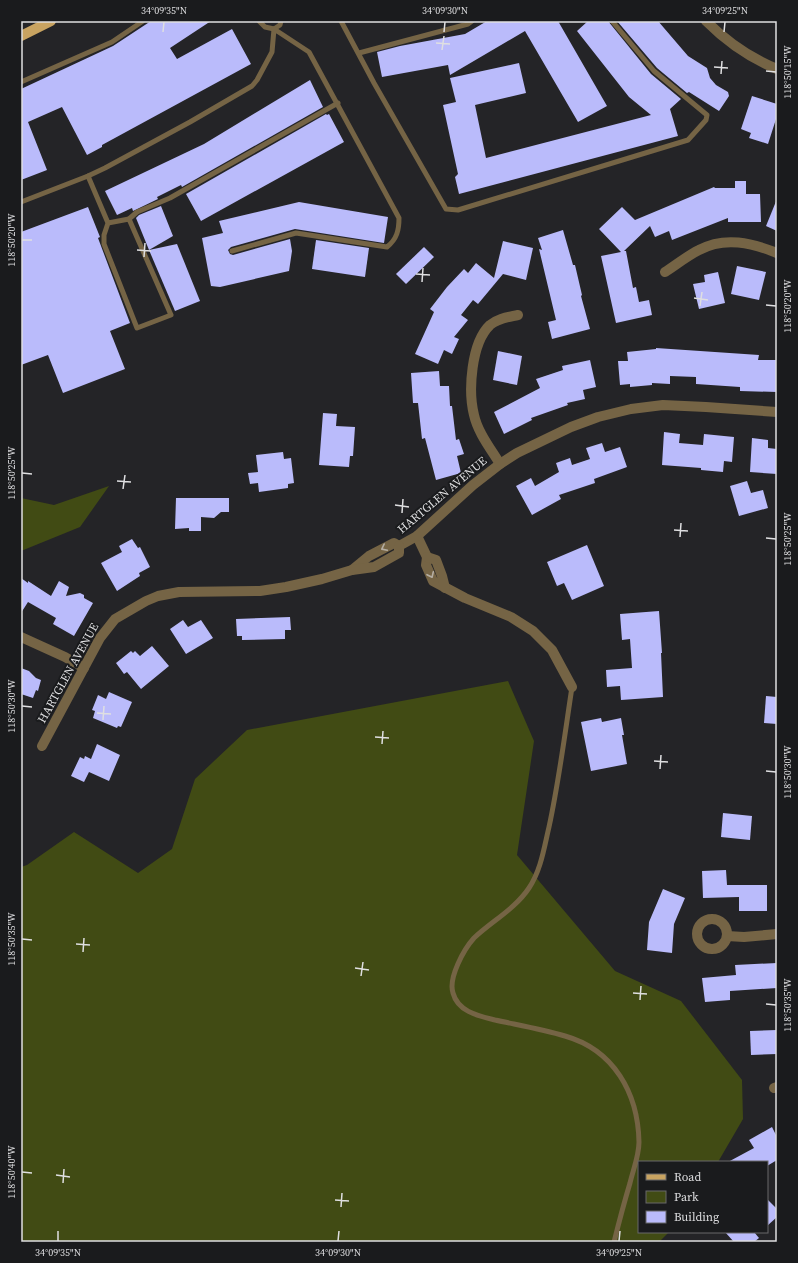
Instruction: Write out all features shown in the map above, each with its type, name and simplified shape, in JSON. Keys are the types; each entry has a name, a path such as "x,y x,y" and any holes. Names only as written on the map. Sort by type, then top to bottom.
{"main road":[{"path":"21,36 51,21"}],"street":[{"path":"706,21 729,42 750,56 777,69"},
{"path":"665,272 700,249 725,242 740,242 777,253"},
{"path":"500,464 484,438 474,415 471,397 472,369 478,346 489,326 499,320 518,315"},
{"name":"HARTGLEN AVENUE","path":"42,746 100,638 115,619 146,601 158,596 179,592 272,589 322,579 352,570 369,556 394,543 399,546 417,536 473,484 517,453 571,427 598,417 630,409 663,405 706,406 777,412"},
{"path":"417,536 427,557 436,560 445,588 464,598 511,616 533,631 552,650 572,686"},
{"path":"21,637 84,668"},
{"path":"727,936 744,937 777,934"}],"lane":[{"path":"21,82 112,42 143,21"},
{"path":"232,251 296,234 386,247 392,243 396,237 399,227 399,218 310,52 274,29 265,27 259,21"},
{"path":"274,29 280,25 281,21"},
{"path":"341,21 374,83 446,209 458,210 688,140 706,120 706,115 654,72 612,21"},
{"path":"359,53 468,24 472,21"},
{"path":"21,202 88,176 190,122 252,86 257,80 272,52 274,29"},
{"path":"108,223 129,219 137,212 170,198 338,103"},
{"path":"88,176 108,223 104,235 104,244 137,328 171,315 129,219"},
{"path":"572,686 554,804 538,871 520,900 474,939 456,967 452,979 453,993 459,1005 474,1015 566,1036 585,1044 605,1057 625,1084 634,1106 638,1126 639,1144 614,1242"}],"green space":[{"path":"109,486 80,527 21,551 21,498 54,505"},
{"path":"508,681 534,741 517,855 615,971 681,1001 742,1080 743,1119 719,1161 638,1161 638,1233 668,1233 659,1242 21,1242 21,867 27,865 74,832 138,873 172,849 195,779 247,730"}],"building":[{"path":"151,21 211,21 170,48 177,59 232,29 251,64 102,145 102,147 87,155 62,107 28,122 47,170 21,180 21,89 113,46"},
{"path":"487,21 558,21 607,106 578,122 525,31 450,75 448,65 382,77 377,52 400,46 465,34"},
{"path":"588,21 608,21 651,74 681,99 670,109 678,136 459,194 455,177 458,174 443,105 456,102 450,78 519,63 526,93 475,105 486,158 651,115 629,97 577,31"},
{"path":"617,21 658,21 688,56 707,68 710,78 716,85 728,92 729,96 719,111 689,92 687,93 657,68"},
{"path":"310,80 323,107 182,187 181,185 157,197 158,199 133,211 132,208 117,215 105,191 204,144"},
{"path":"752,96 777,104 777,116 768,144 749,138 751,133 741,129"},
{"path":"326,114 329,114 344,142 201,221 186,194"},
{"path":"735,181 746,181 746,194 760,194 761,222 728,222 728,218 672,240 669,231 655,237 650,226 624,251 626,251 633,288 636,287 639,302 649,300 652,315 616,323 601,256 621,252 599,229 622,207 635,220 714,187 735,188"},
{"path":"777,199 777,231 766,226"},
{"path":"299,202 388,217 384,243 295,229 231,247 228,250 230,254 233,255 290,239 292,251 289,271 220,287 211,286 202,238 223,233 219,221"},
{"path":"161,206 173,236 149,250 136,218 139,215"},
{"path":"88,207 130,323 110,331 125,369 63,393 48,355 21,365 21,232"},
{"path":"563,230 573,265 575,265 581,296 590,329 552,339 548,322 556,320 539,249 542,250 538,238"},
{"path":"316,240 369,248 365,277 312,269"},
{"path":"503,241 533,248 526,280 503,274 478,304 473,300 461,315 468,320 454,337 459,339 452,354 444,350 438,364 415,354 434,312 430,309 447,287 464,269 468,273 476,263 494,278"},
{"path":"177,244 200,301 175,311 149,250"},
{"path":"424,247 434,257 406,284 396,274"},
{"path":"737,266 766,272 759,300 731,294"},
{"path":"718,272 725,303 699,309 693,284 705,282 704,275"},
{"path":"656,348 759,355 758,360 777,360 777,392 740,391 740,387 696,384 696,377 670,376 670,384 652,383 652,385 630,387 630,384 620,385 618,361 628,361 627,352"},
{"path":"498,351 522,356 517,385 493,380"},
{"path":"590,360 596,387 583,390 585,399 567,403 568,405 531,418 532,420 504,434 494,412 540,388 536,379 563,370 562,366"},
{"path":"439,371 440,386 449,386 450,406 452,406 456,440 459,439 464,454 457,456 461,473 436,480 425,438 422,439 418,403 413,403 411,373"},
{"path":"323,413 337,414 336,426 355,427 353,456 350,456 349,467 319,465"},
{"path":"664,432 680,434 679,443 703,445 704,434 734,437 732,462 724,461 723,472 701,470 701,468 662,465"},
{"path":"752,438 768,440 768,448 777,449 777,474 750,472"},
{"path":"602,443 605,452 620,447 627,467 594,479 595,483 559,495 561,499 532,515 516,486 531,478 535,486 559,472 556,463 570,458 572,465 590,459 586,448"},
{"path":"283,452 284,459 291,458 294,483 288,484 288,488 259,492 258,483 250,484 248,473 258,472 256,455"},
{"path":"747,481 751,493 763,490 768,508 739,516 730,486"},
{"path":"176,498 229,498 229,512 221,512 214,518 201,517 201,531 189,531 189,528 175,529"},
{"path":"132,539 138,548 140,547 150,567 139,573 140,576 117,591 101,563 122,552 119,546"},
{"path":"587,545 604,586 572,600 564,583 557,586 547,562"},
{"path":"21,578 51,596 59,581 69,587 66,596 80,593 84,595 84,598 93,603 74,636 53,624 56,618 28,602 21,613"},
{"path":"659,611 663,697 621,700 620,686 607,687 606,670 632,668 630,639 622,640 620,614"},
{"path":"290,617 291,630 285,630 285,639 242,640 242,636 237,636 236,619"},
{"path":"183,620 188,627 201,620 213,638 186,654 170,629"},
{"path":"152,646 169,666 141,689 127,672 124,674 116,663 131,651 133,653 135,651 140,656"},
{"path":"21,668 29,671 36,678 41,680 38,691 36,690 33,698 21,694"},
{"path":"109,692 132,702 121,727 118,726 117,728 93,718 95,711 92,710 98,695 106,699"},
{"path":"766,696 777,697 777,724 764,723"},
{"path":"601,718 602,722 621,718 624,735 622,735 627,764 591,771 581,722"},
{"path":"97,744 120,755 109,781 89,772 84,782 71,776 80,757 84,759 85,756 91,759"},
{"path":"723,813 752,816 750,840 721,837"},
{"path":"726,870 727,885 767,885 767,911 739,911 739,897 703,898 702,871"},
{"path":"663,889 685,898 674,924 672,953 647,950 649,922"},
{"path":"777,963 777,988 730,991 730,1000 705,1002 702,978 736,975 735,965"},
{"path":"777,1030 777,1054 751,1055 750,1031"},
{"path":"772,1127 777,1137 777,1160 768,1165 768,1161 730,1161 754,1148 749,1140"},
{"path":"768,1200 777,1209 777,1217 768,1225"},
{"path":"726,1233 755,1233 759,1238 754,1242 734,1242"}]}
